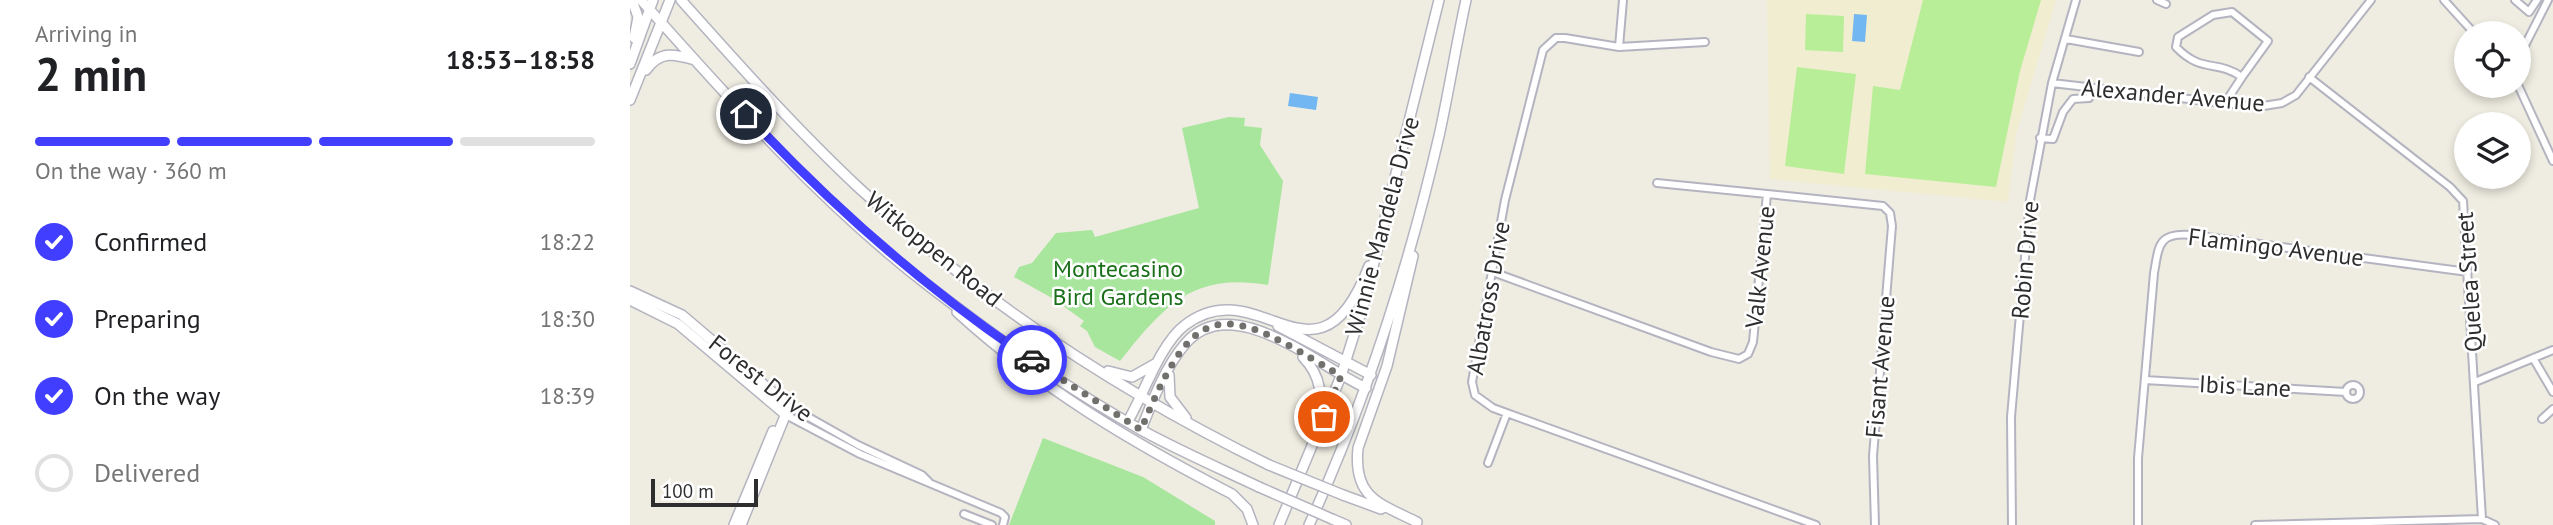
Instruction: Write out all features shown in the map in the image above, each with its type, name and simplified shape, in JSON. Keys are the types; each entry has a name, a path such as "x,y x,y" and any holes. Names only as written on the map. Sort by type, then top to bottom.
{"main road":[{"path":"630,53 638,17 632,0"},
{"name":"Witkoppen Road","path":"642,0 651,5 662,23 697,61 840,209 929,286 1047,370 1141,430 1259,487 1346,525"},
{"path":"630,100 670,0"},
{"name":"Witkoppen Road","path":"681,0 859,189 972,284 1077,360 1197,430 1269,465 1421,524"},
{"path":"690,0 707,29"},
{"name":"Winnie Mandela Drive","path":"1279,525 1345,364 1386,219 1438,0"},
{"name":"Winnie Mandela Drive","path":"1309,525 1371,375 1416,226 1439,134 1466,0"},
{"path":"630,64 651,5"},
{"path":"641,76 650,64 667,54 697,61"},
{"path":"1128,421 1172,337 1199,316 1224,309 1311,329 1324,328 1342,317 1356,298 1386,219"},
{"path":"1416,226 1400,320 1362,434 1356,463 1361,485 1370,497 1421,524"},
{"path":"929,286 995,347 1053,390 1112,429 1232,494 1247,509 1253,525"},
{"name":"Forest Drive","path":"630,291 682,315 785,409"},
{"name":"Forest Drive","path":"630,300 678,324 785,409"},
{"path":"1264,319 1345,364 1371,375"},
{"path":"1141,430 1169,370 1194,335 1224,322 1252,327 1366,388"},
{"path":"1297,350 1313,366 1321,389 1316,437"},
{"path":"1077,360 1118,376 1132,377 1146,372 1160,359"},
{"path":"1169,370 1170,397 1178,411 1197,430"},
{"path":"734,525 785,409"},
{"path":"741,525 785,409"}],"street":[{"path":"1619,47 1623,0"},
{"name":"Robin Drive","path":"2012,525 2011,417 2030,200 2052,83 2076,0"},
{"path":"2157,0 2166,4"},
{"name":"Alexander Avenue","path":"2052,83 2257,107 2282,103 2296,95 2371,0"},
{"path":"2444,0 2463,21"},
{"path":"2515,0 2529,12 2537,0"},
{"path":"2531,34 2548,0"},
{"path":"2225,103 2269,41 2232,12 2213,15 2178,37 2176,47 2189,61 2230,69 2242,77"},
{"name":"Albatross Drive","path":"1705,42 1619,47 1556,38 1543,50 1490,271 1472,382 1475,395 1481,402 1507,413 1816,525"},
{"path":"2066,39 2139,52"},
{"name":"Quelea Street","path":"2309,78 2460,195 2464,204 2482,519"},
{"path":"2040,138 2053,139 2067,104 2073,99 2089,98 2091,88"},
{"path":"2524,98 2553,161"},
{"path":"1657,183 1767,194"},
{"name":"Valk Avenue","path":"1490,271 1711,352 1739,359 1748,354 1753,342 1767,194 1864,202 1888,210"},
{"name":"Fisant Avenue","path":"1875,525 1873,456 1892,226 1888,210"},
{"name":"Flamingo Avenue","path":"2138,525 2138,458 2158,250 2170,235 2192,235 2468,272"},
{"path":"2475,382 2553,350"},
{"path":"2533,359 2553,392"},
{"name":"Ibis Lane","path":"2145,380 2346,392"},
{"name":"Forest Drive","path":"785,409 922,475 930,483 1001,513 1005,517 1003,525"},
{"path":"2542,419 2553,409"},
{"path":"1488,463 1507,413"},
{"path":"964,514 992,525"},
{"path":"2255,525 2482,519 2496,525"}],"shaded area":[{"path":"1767,0 2056,0 2016,134 2008,202 1770,179"}],"green space":[{"path":"1923,0 2041,0 2020,71 1996,187 1865,174 1873,86 1900,90"},
{"path":"1806,14 1844,16 1843,52 1805,50"},
{"path":"1797,67 1856,74 1844,174 1785,166"},
{"name":"Montecasino Bird Gardens","path":"1229,117 1245,118 1244,126 1262,128 1260,145 1283,181 1268,285 1242,282 1199,289 1166,309 1120,361 1095,347 1087,331 1080,326 1084,321 1052,298 1014,277 1019,267 1032,263 1056,233 1092,230 1095,237 1199,208 1182,128"},
{"path":"1043,438 1143,477 1215,521 1215,525 1009,525"}],"water":[{"path":"1854,14 1867,15 1865,42 1852,41"},
{"path":"1290,93 1318,97 1316,110 1288,106"}],"way so far":[{"path":"1032,360 1141,430 1184,344 1206,327 1224,322 1236,323 1252,327 1341,376 1324,417"}],"route":[{"path":"746,114 840,209 929,286 1032,360"}]}
